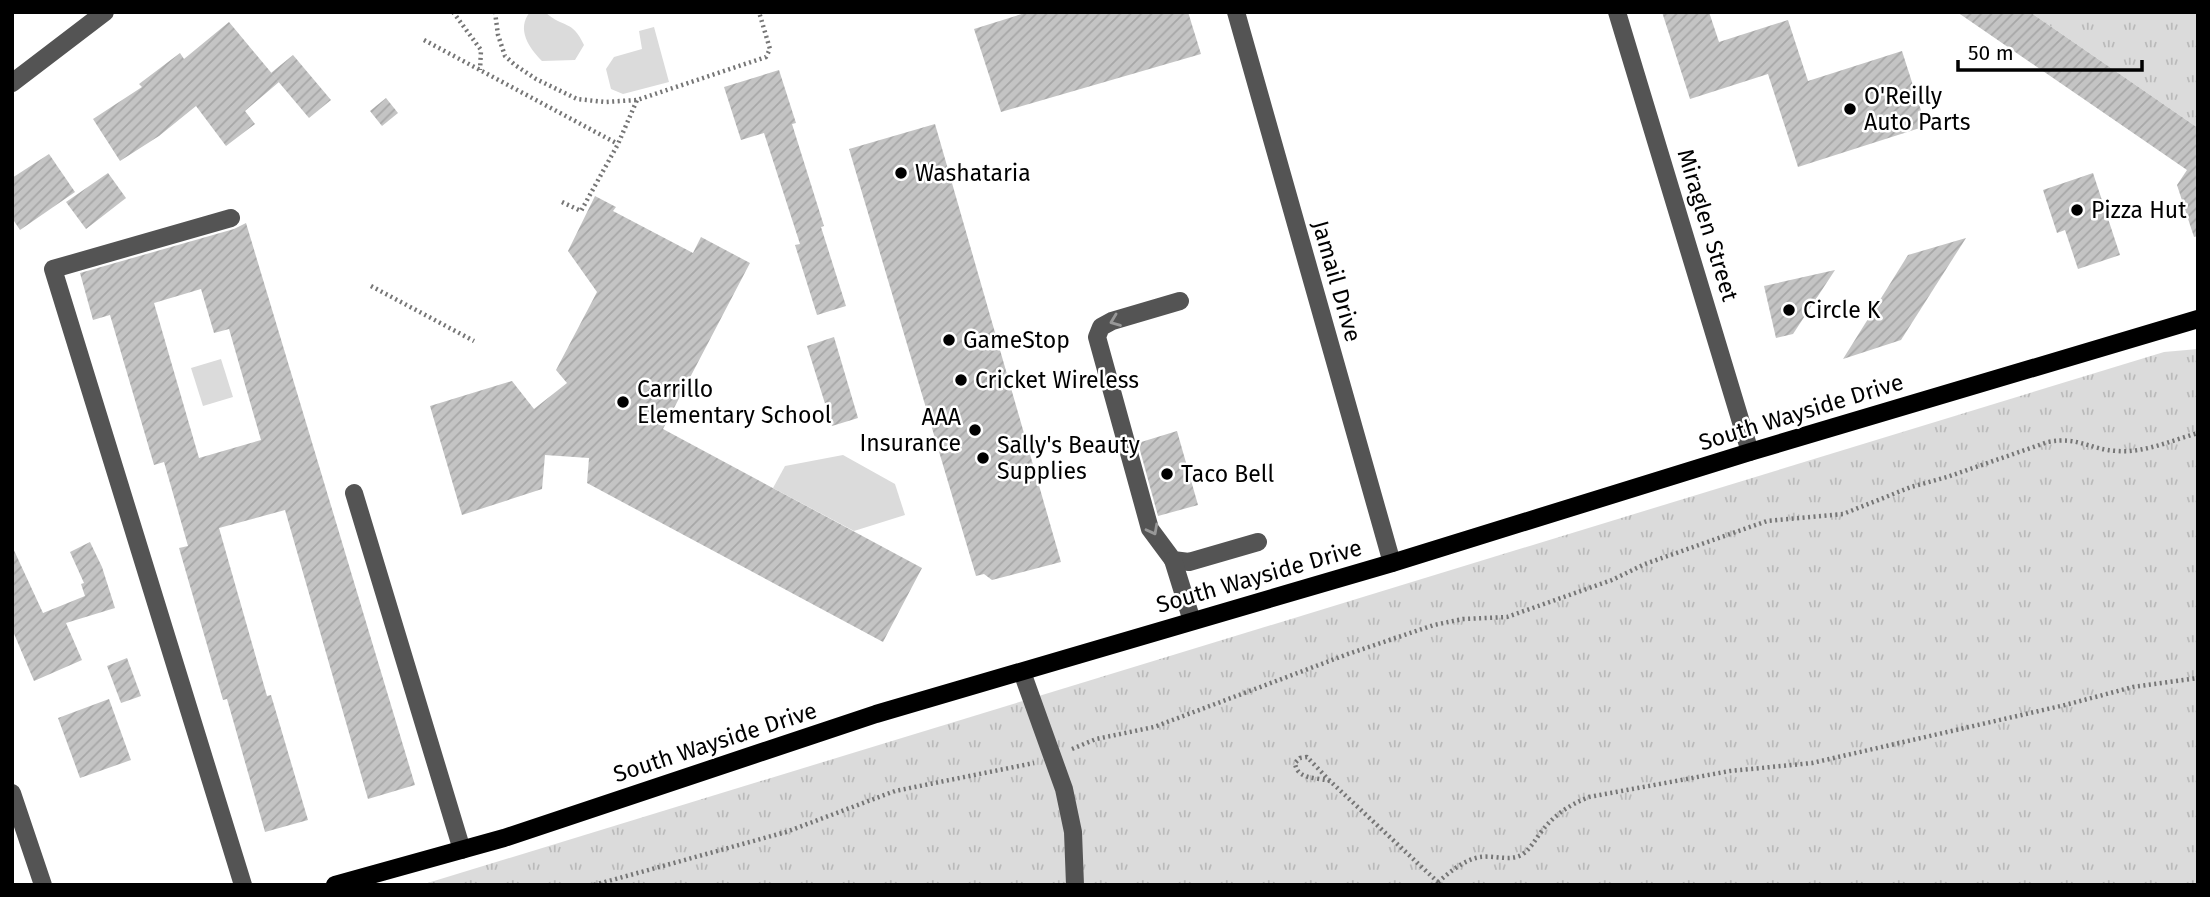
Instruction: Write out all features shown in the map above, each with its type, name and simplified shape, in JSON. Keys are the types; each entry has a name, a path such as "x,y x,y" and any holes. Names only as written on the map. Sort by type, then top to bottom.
{"main road":[{"name":"South Wayside Drive","path":"335,885 462,850 876,714 1392,563 1750,452 2198,319"}],"street":[{"path":"12,83 105,12"},
{"name":"Jamail Drive","path":"1236,12 1392,563"},
{"name":"Miraglen Street","path":"1617,12 1750,452"},
{"path":"231,218 53,269 243,885"},
{"path":"1180,300 1112,321 1101,327 1097,337 1150,528 1173,560 1192,621"},
{"path":"354,492 462,850"},
{"path":"1173,560 1189,562 1258,542"},
{"path":"1022,671 1064,789 1073,832 1075,885"},
{"path":"12,793 43,885"}],"path":[{"path":"453,12 481,50 480,70"},
{"path":"495,12 498,35 505,56 514,65 577,99 605,102 637,100 766,57 770,49 759,12"},
{"path":"424,40 618,144"},
{"path":"562,202 581,211 618,144 637,100"},
{"path":"371,286 474,341"},
{"path":"594,885 786,832 895,791 924,783 1023,766 1096,738 1154,727 1337,658 1434,625 1463,619 1507,617 1612,580 1645,564 1767,522 1843,514 1910,487 2048,442 2064,439 2116,452 2135,450 2198,433"},
{"path":"1330,781 1301,775 1295,763 1300,758 1307,757 1439,883 1452,870 1470,860 1521,855 1557,815 1572,804 1589,797 1720,773 1812,763 2133,687 2198,678"}],"green space":[{"path":"530,12 545,12 576,31 584,45 575,60 542,61 537,56 524,32 526,18"},
{"path":"2030,12 2198,12 2198,128"},
{"path":"654,27 669,82 623,94 611,89 606,69 614,57 642,49 639,31"},
{"path":"2198,349 2198,885 421,885 2164,352"},
{"path":"221,359 233,397 203,406 191,368"},
{"path":"843,455 895,484 905,515 854,531 773,488 785,466"}],"building":[{"path":"1028,12 1188,12 1201,54 1001,112 974,29"},
{"path":"1662,12 1709,12 1719,42 1788,20 1808,81 1902,51 1926,126 1798,167 1768,74 1690,99"},
{"path":"1957,12 2030,12 2198,128 2198,236 2194,237 2177,185 2187,170"},
{"path":"229,22 279,82 245,111 255,124 226,146 196,106 159,136 120,161 93,119 142,87 139,84 180,53 184,59"},
{"path":"293,55 331,100 309,118 271,73"},
{"path":"779,70 796,123 792,124 824,226 821,227 846,306 817,315 795,245 800,244 764,133 741,140 724,87"},
{"path":"386,98 398,113 382,126 370,111"},
{"path":"935,124 1061,562 992,580 984,574 976,576 849,149"},
{"path":"49,154 75,192 20,230 12,218 12,178"},
{"path":"108,173 126,198 86,229 66,202"},
{"name":"Pizza Hut","path":"2093,173 2120,255 2078,269 2065,230 2057,233 2043,190"},
{"path":"595,196 616,207 613,211 693,253 701,237 750,263 663,429 922,568 883,642 587,483 589,458 545,455 542,489 462,515 430,406 512,381 534,409 567,383 556,370 597,292 568,251"},
{"path":"246,223 415,785 368,799 285,510 219,528 267,696 271,695 308,820 265,832 227,699 223,700 179,548 188,546 164,462 154,465 110,315 93,320 80,273 234,229","holes":["201,289 214,333 229,329 261,440 199,458 154,303"]},
{"path":"1966,238 1901,340 1843,359 1908,255"},
{"name":"Circle K","path":"1835,270 1793,334 1776,338 1764,286"},
{"path":"834,337 858,418 832,426 807,346"},
{"name":"Taco Bell","path":"1177,431 1198,505 1158,516 1138,443"},
{"path":"90,542 102,567 115,608 66,623 82,660 34,681 12,629 12,546 43,613 85,596 81,584 84,583 70,552"},
{"path":"127,658 141,696 121,703 107,666"},
{"path":"109,699 131,760 80,778 58,718"}],"place":[{"name":"O'Reilly Auto Parts","path":"1850,109"},
{"name":"Washataria","path":"901,173"},
{"name":"Pizza Hut","path":"2077,210"},
{"name":"Circle K","path":"1789,310"},
{"name":"GameStop","path":"949,340"},
{"name":"Cricket Wireless","path":"961,380"},
{"name":"Carrillo Elementary School","path":"623,402"},
{"name":"AAA Insurance","path":"975,430"},
{"name":"Sally's Beauty Supplies","path":"983,458"},
{"name":"Taco Bell","path":"1167,474"}]}
